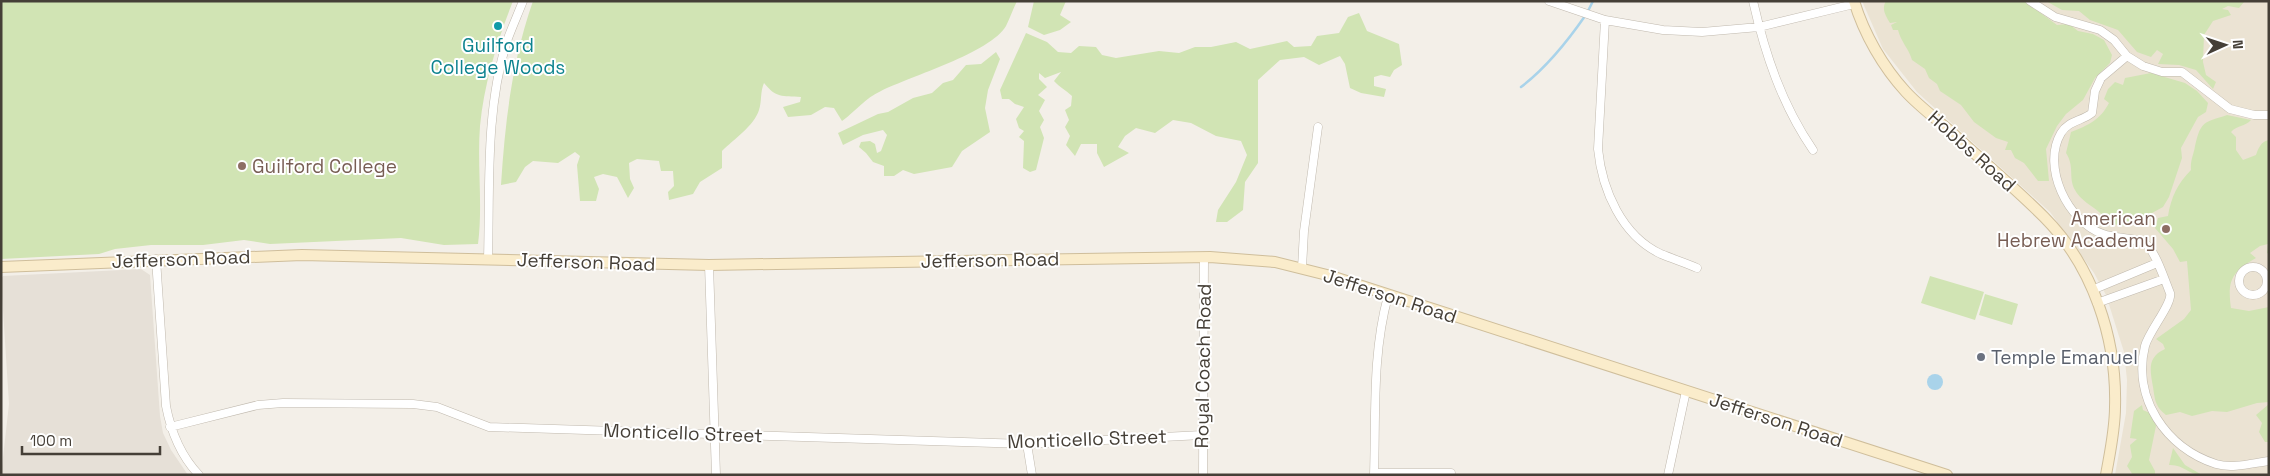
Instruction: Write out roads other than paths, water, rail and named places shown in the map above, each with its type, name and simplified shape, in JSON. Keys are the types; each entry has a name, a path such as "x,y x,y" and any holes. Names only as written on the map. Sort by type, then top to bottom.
{"street":[{"path":"488,259 492,129 499,76 507,42 523,1"},
{"path":"1548,1 1605,20 1681,32 1702,32 1759,26 1854,3"},
{"path":"1753,1 1759,26 1785,101 1813,150"},
{"path":"2030,1 2055,17 2100,30 2114,40 2126,56 2143,66 2162,72 2182,72 2230,109 2254,115 2269,115"},
{"name":"Hobbs Road","path":"1854,3 1876,53 1906,92 2045,218 2070,250 2092,290 2110,343 2115,380 2114,433 2106,475"},
{"path":"1605,20 1598,149 1600,165 1610,199 1620,217 1638,238 1660,253 1698,268"},
{"path":"2126,56 2101,78 2096,91 2092,113 2069,124 2061,134 2056,150 2056,168 2066,200 2079,217 2102,234 2144,243 2151,250 2171,295 2170,301 2149,335 2142,368 2144,390 2156,419 2176,440 2194,453 2217,464 2239,465 2269,461"},
{"path":"1302,268 1304,231 1318,127"},
{"name":"Jefferson Road","path":"1,267 302,254 709,265 1204,257 1275,262 1302,268 1947,475"},
{"name":"Royal Coach Road","path":"1202,475 1204,257"},
{"path":"156,259 166,406 170,427 180,450 199,475"},
{"path":"2092,290 2157,263"},
{"path":"709,265 716,475"},
{"path":"2097,303 2164,280"},
{"path":"1388,296 1380,324 1374,474 1451,473"},
{"path":"1668,475 1686,391"},
{"name":"Monticello Street","path":"170,427 258,405 283,403 385,404 437,407 488,427 1027,444 1202,435"},
{"path":"1027,444 1032,475"}],"water":[{"path":"1935,374 1941,376 1943,382 1941,388 1935,390 1929,388 1927,382 1929,376"}],"waterway":[{"path":"1588,11 1593,1"},
{"path":"1521,87 1556,54 1585,16"}],"place":[{"name":"Guilford College Woods","path":"498,26"},
{"name":"Guilford College","path":"242,166"},
{"name":"American Hebrew Academy","path":"2166,229"},
{"name":"Temple Emanuel","path":"1981,357"}]}
